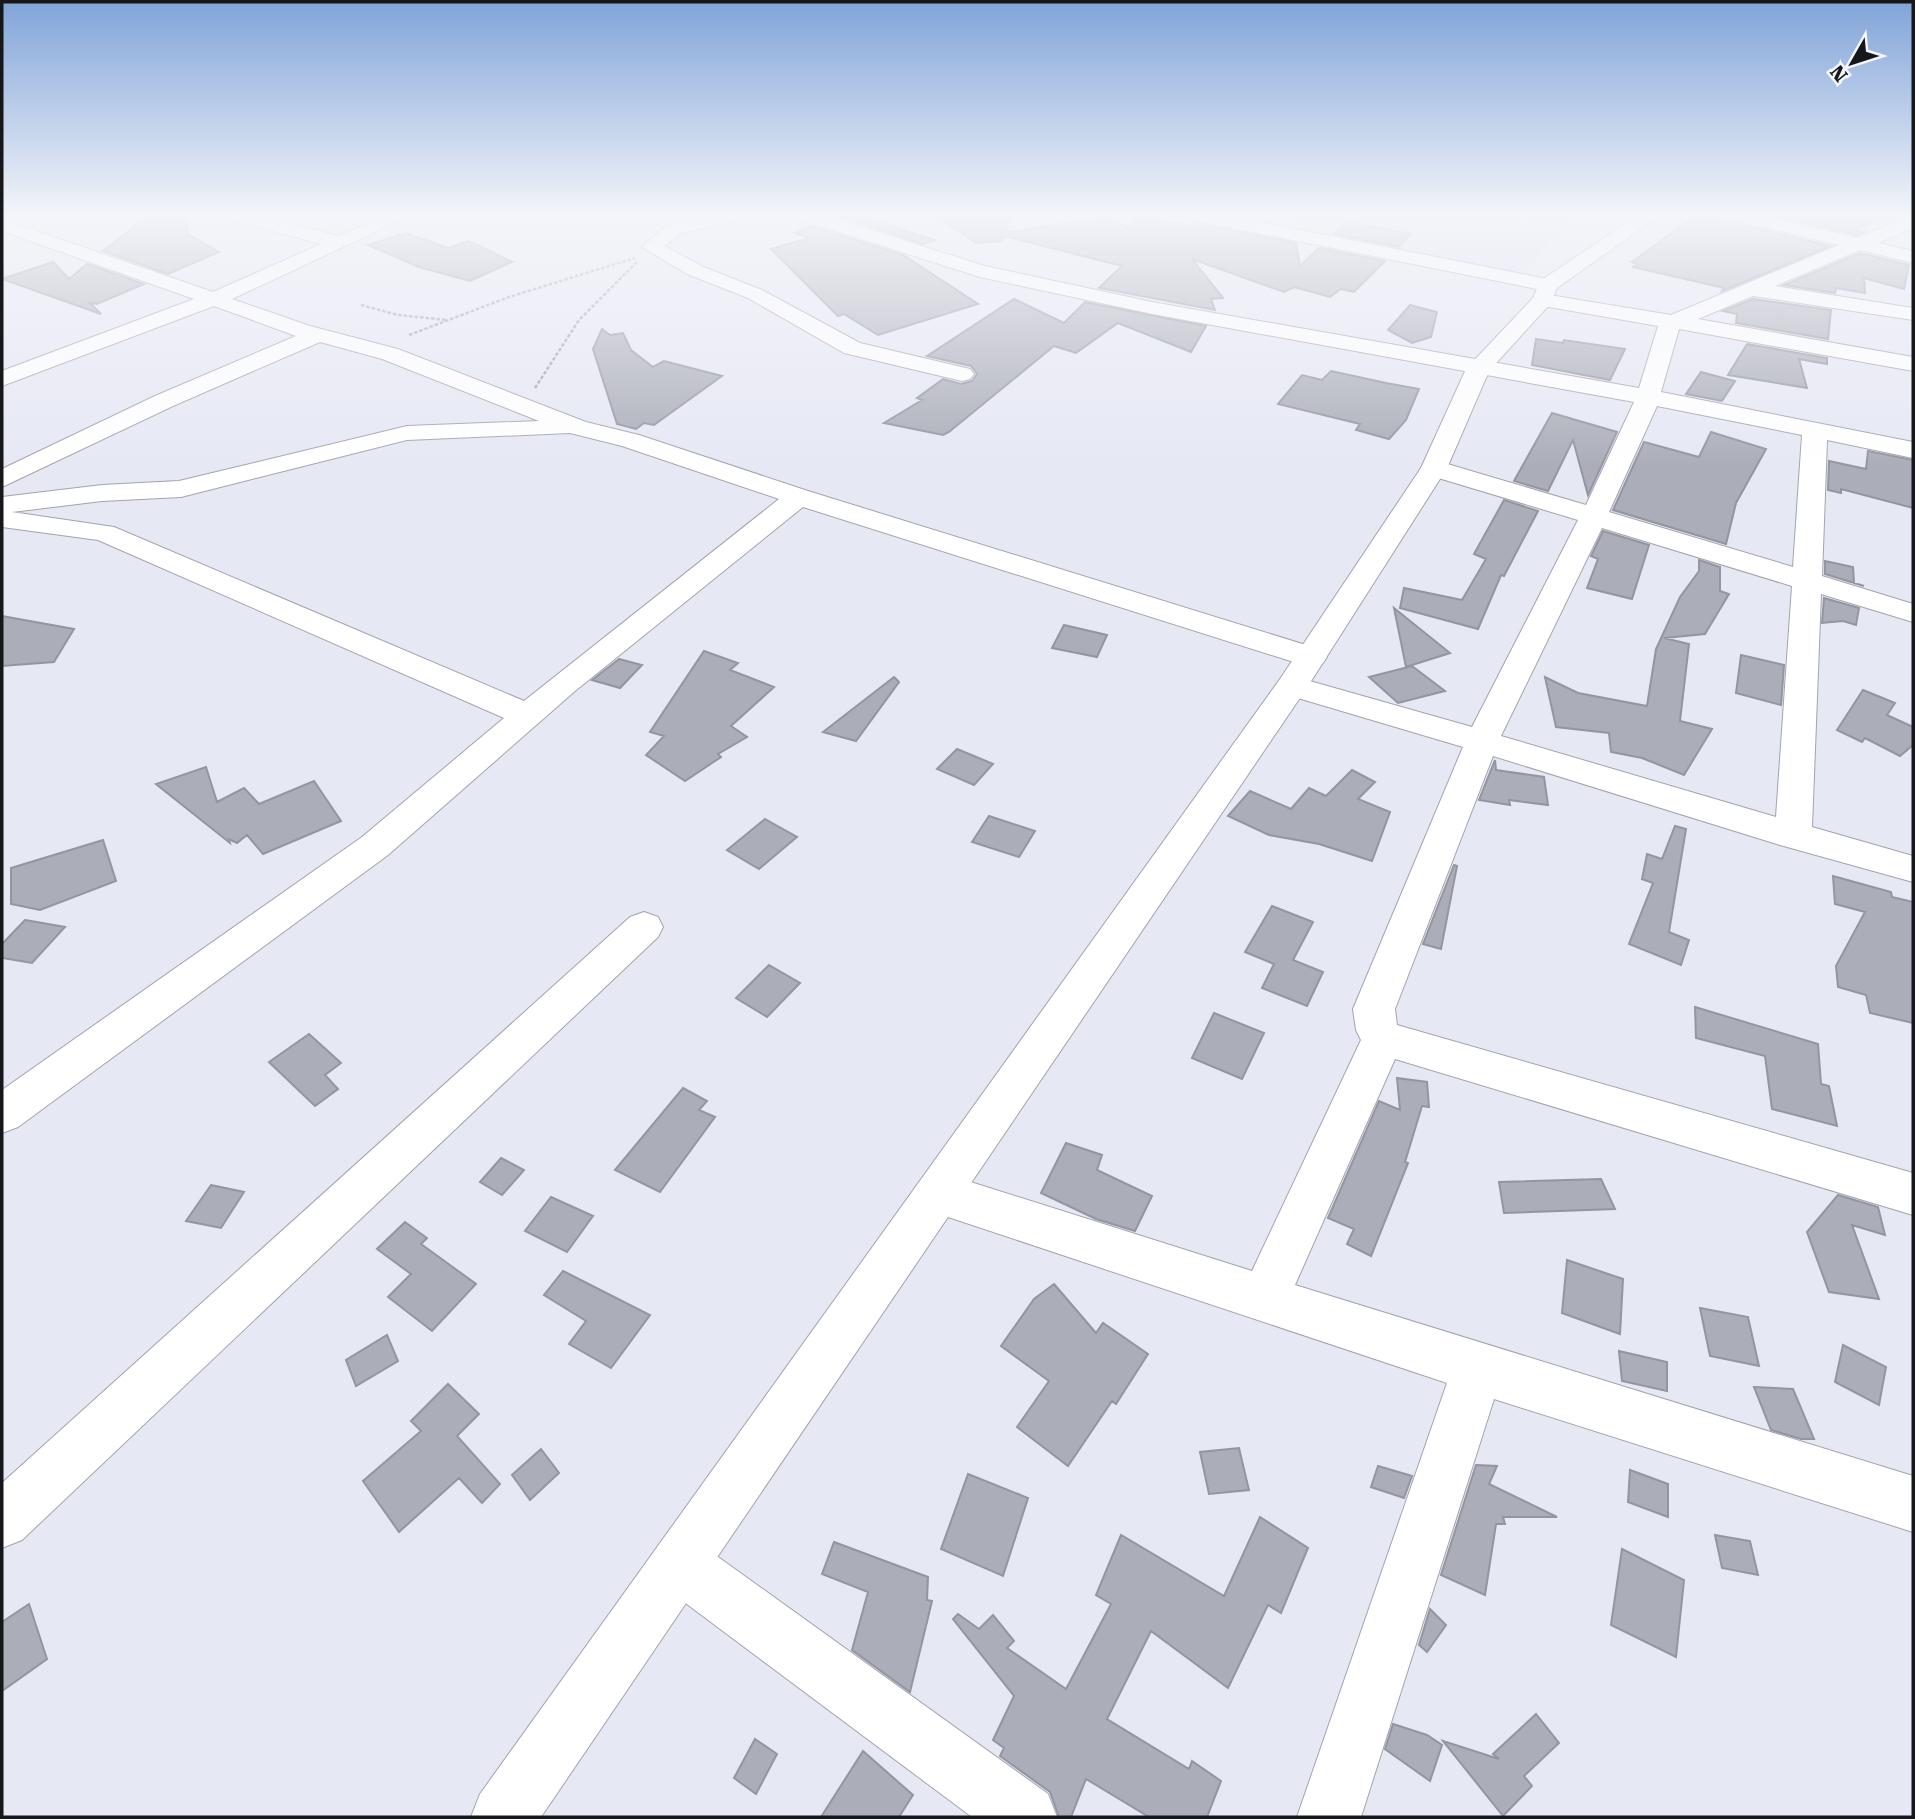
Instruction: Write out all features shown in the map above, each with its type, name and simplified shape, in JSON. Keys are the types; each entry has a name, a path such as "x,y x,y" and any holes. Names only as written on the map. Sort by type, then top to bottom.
{"street":[{"path":"211,298 318,335 372,349 578,428 630,440 799,497 1302,672 1483,740 1793,836 1913,869"},
{"path":"762,298 852,348 962,374"},
{"path":"1105,298 1478,369 1648,397 1913,450"},
{"path":"503,1817 1302,672 1434,468 1478,369 1541,298"},
{"path":"1566,298 1670,322 1913,364"},
{"path":"1670,322 1728,298"},
{"path":"1808,298 1913,314"},
{"path":"2,379 214,299"},
{"path":"1670,322 1648,397 1483,740 1374,1009 1377,1030 1383,1038 1913,1195"},
{"path":"2,479 164,401 318,335"},
{"path":"2,505 102,493 181,489 407,433 578,428"},
{"path":"1793,836 1804,582 1815,431"},
{"path":"1434,468 1913,613"},
{"path":"2,1114 375,846 527,715 799,497"},
{"path":"2,519 104,533 527,715"},
{"path":"2,1520 644,927"},
{"path":"1265,1297 1383,1038"},
{"path":"939,1193 1478,1368 1913,1504"},
{"path":"1329,1817 1478,1368"},
{"path":"680,1564 1025,1817"}],"path":[{"path":"372,349 507,298"},
{"path":"523,406 579,320 601,298"},
{"path":"361,305 398,315 448,320"}],"building":[{"path":"55,298 111,298 97,304 90,303 101,314"},
{"path":"820,298 969,298 978,304 878,335 844,314 838,316"},
{"path":"1151,298 1223,298 1211,299 1215,310"},
{"path":"1014,299 1064,323 1085,302 1206,326 1191,352 1118,323 1076,353 1054,346 943,435 884,423 922,400 917,398 943,379 961,384 972,381 977,374 971,366 927,356"},
{"path":"1753,299 1831,310 1828,339 1736,323 1737,314 1723,311"},
{"path":"1410,305 1437,312 1431,337 1412,343 1388,330"},
{"path":"602,329 610,335 623,333 631,350 653,367 664,361 722,376 654,425 644,423 636,429 617,424 593,349"},
{"path":"1536,339 1563,343 1564,340 1625,349 1610,380 1532,365"},
{"path":"1747,344 1827,358 1827,364 1799,359 1807,388 1728,375"},
{"path":"1331,371 1419,389 1406,420 1389,439 1356,430 1360,424 1278,404 1302,375 1322,380"},
{"path":"1701,372 1735,381 1722,401 1686,394"},
{"path":"1552,413 1617,432 1588,495 1573,440 1548,491 1514,481"},
{"path":"1711,432 1766,449 1736,503 1726,544 1613,510 1644,442 1699,457"},
{"path":"1868,451 1913,460 1913,508 1841,489 1841,493 1828,490 1829,461 1866,469"},
{"path":"1504,500 1538,511 1504,576 1501,575 1478,629 1400,608 1404,588 1462,600 1486,559 1474,554"},
{"path":"1603,531 1649,545 1632,599 1587,588 1598,559 1591,556"},
{"path":"1699,560 1720,567 1720,591 1729,594 1705,634 1664,638 1689,644 1680,721 1712,729 1684,775 1642,758 1611,752 1609,733 1556,727 1545,677 1578,693 1647,706 1656,649 1680,597 1699,571"},
{"path":"1825,561 1853,567 1854,583 1825,574"},
{"path":"1824,598 1859,608 1856,625 1843,621 1822,623"},
{"path":"1394,608 1450,653 1406,667"},
{"path":"2,616 74,629 54,662 2,666"},
{"path":"1064,625 1107,635 1097,657 1052,648"},
{"path":"704,651 738,663 730,670 774,687 731,726 747,737 718,754 721,757 685,781 646,755 664,736 650,732"},
{"path":"1741,655 1784,665 1781,705 1736,693"},
{"path":"619,659 642,665 620,688 592,680"},
{"path":"1412,666 1445,691 1398,703 1369,677"},
{"path":"894,677 899,682 856,741 823,732"},
{"path":"1863,690 1895,703 1887,715 1913,727 1913,745 1900,756 1865,738 1862,742 1837,730"},
{"path":"957,749 993,764 974,785 937,769"},
{"path":"1495,760 1496,770 1544,777 1548,805 1509,800 1510,805 1479,800"},
{"path":"206,767 217,802 244,788 259,804 314,781 341,821 263,854 247,835 237,843 229,839 230,843 156,784"},
{"path":"1352,770 1375,782 1358,799 1390,812 1372,861 1319,844 1269,835 1228,816 1250,791 1291,809 1309,788 1326,796"},
{"path":"989,816 1035,831 1019,857 972,842"},
{"path":"765,819 797,837 759,869 727,850"},
{"path":"1675,826 1686,829 1669,932 1689,940 1681,965 1629,944 1653,883 1642,879 1647,854 1662,859"},
{"path":"103,840 116,881 40,910 11,904 11,868"},
{"path":"1454,865 1457,866 1441,949 1423,944"},
{"path":"1833,876 1891,892 1892,897 1913,902 1913,1023 1870,1013 1866,995 1838,987 1836,966 1865,912 1835,904"},
{"path":"1272,906 1313,922 1293,960 1323,972 1307,1006 1262,988 1274,964 1245,952"},
{"path":"25,920 65,927 32,963 2,958 2,944"},
{"path":"769,965 800,983 767,1017 736,998"},
{"path":"1695,1007 1818,1044 1821,1084 1829,1086 1837,1126 1772,1109 1765,1056 1696,1038"},
{"path":"1214,1013 1264,1033 1242,1079 1192,1058"},
{"path":"309,1034 341,1063 325,1075 338,1089 315,1106 269,1062"},
{"path":"1397,1078 1427,1082 1429,1107 1422,1106 1405,1162 1408,1163 1371,1256 1347,1244 1354,1229 1328,1218 1379,1101 1400,1110"},
{"path":"683,1088 707,1101 699,1110 715,1117 660,1192 615,1170"},
{"path":"1066,1143 1102,1155 1097,1170 1152,1196 1135,1231 1096,1219 1041,1193"},
{"path":"501,1158 524,1170 502,1195 480,1182"},
{"path":"1601,1179 1615,1209 1504,1213 1499,1182"},
{"path":"211,1185 244,1192 221,1228 186,1221"},
{"path":"1838,1195 1878,1207 1885,1235 1852,1225 1879,1299 1829,1292 1807,1232"},
{"path":"551,1197 593,1216 567,1252 525,1231"},
{"path":"405,1222 427,1238 421,1244 476,1284 432,1331 388,1297 411,1274 377,1249"},
{"path":"1567,1260 1623,1279 1620,1334 1562,1313"},
{"path":"563,1271 650,1315 611,1368 569,1344 586,1321 544,1295"},
{"path":"1054,1284 1096,1333 1103,1323 1148,1354 1116,1404 1112,1401 1068,1466 1017,1427 1049,1381 1001,1346 1034,1299"},
{"path":"1700,1308 1748,1317 1759,1366 1710,1356"},
{"path":"387,1335 398,1361 356,1386 346,1360"},
{"path":"1843,1345 1886,1367 1879,1405 1835,1382"},
{"path":"1619,1351 1667,1362 1667,1391 1622,1381"},
{"path":"448,1384 479,1414 457,1436 500,1484 482,1503 459,1478 399,1532 363,1481 421,1431 411,1421"},
{"path":"1754,1387 1793,1389 1814,1439 1801,1439 1771,1430"},
{"path":"1239,1448 1249,1490 1209,1494 1200,1452"},
{"path":"541,1449 559,1473 530,1500 512,1475"},
{"path":"1476,1465 1497,1466 1489,1484 1557,1517 1503,1517 1505,1524 1496,1524 1485,1595 1441,1575"},
{"path":"1378,1466 1412,1476 1404,1498 1371,1487"},
{"path":"1630,1470 1668,1484 1668,1517 1628,1502"},
{"path":"968,1474 1028,1498 1003,1576 941,1549"},
{"path":"1260,1517 1308,1548 1281,1613 1268,1605 1228,1688 1151,1631 1107,1719 1189,1769 1192,1761 1221,1781 1207,1817 1149,1817 1086,1779 1071,1817 1059,1817 1050,1792 1000,1756 1004,1748 993,1740 1014,1696 953,1619 958,1614 979,1629 993,1615 1014,1641 1007,1648 1066,1689 1111,1604 1096,1595 1121,1535 1224,1596"},
{"path":"1715,1535 1750,1541 1758,1575 1722,1568"},
{"path":"834,1542 928,1577 927,1600 932,1601 910,1692 852,1650 868,1592 822,1574"},
{"path":"1622,1549 1684,1580 1676,1657 1611,1625"},
{"path":"29,1604 47,1659 2,1691 2,1622"},
{"path":"1430,1609 1446,1625 1427,1652 1419,1645"},
{"path":"1536,1714 1559,1743 1524,1776 1532,1786 1503,1816 1443,1741 1499,1759 1493,1754"},
{"path":"1393,1724 1427,1735 1442,1745 1430,1781 1385,1749"},
{"path":"755,1739 777,1754 756,1794 734,1778"},
{"path":"863,1751 913,1795 899,1817 821,1817"}]}
